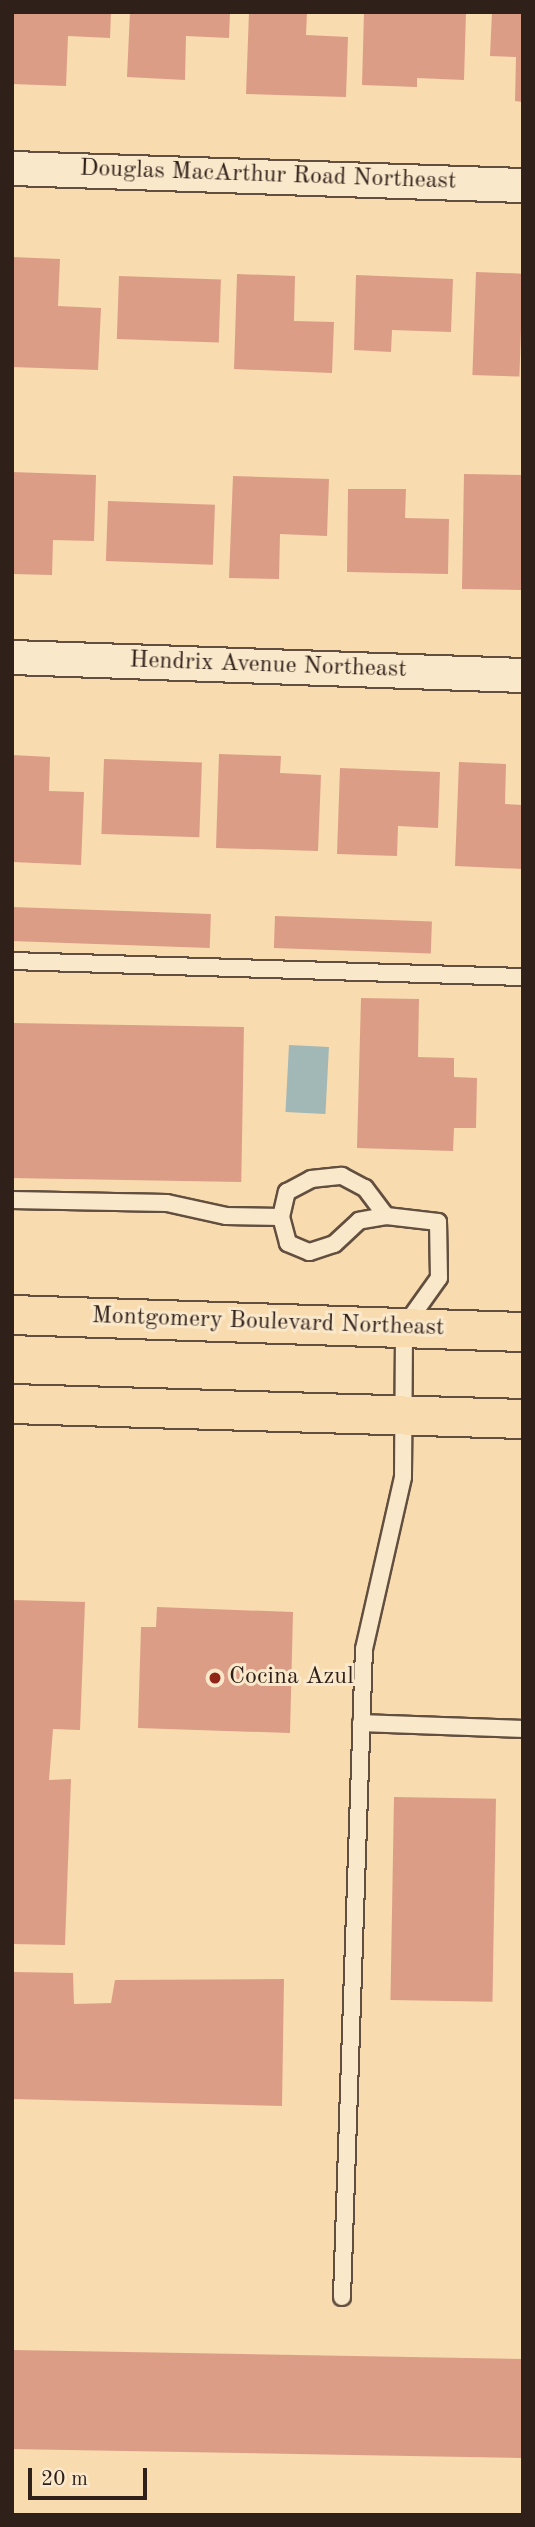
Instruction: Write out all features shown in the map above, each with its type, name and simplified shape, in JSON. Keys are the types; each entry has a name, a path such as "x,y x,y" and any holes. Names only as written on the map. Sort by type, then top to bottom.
{"main road":[{"name":"Montgomery Boulevard Northeast","path":"12,1315 523,1332"},
{"path":"12,1405 523,1419"}],"street":[{"name":"Douglas MacArthur Road Northeast","path":"12,168 523,185"},
{"name":"Hendrix Avenue Northeast","path":"12,657 523,676"}],"lane":[{"path":"12,961 522,977"},
{"path":"342,2297 364,1649 403,1477 401,1416 404,1327 439,1278 438,1222 386,1216 359,1221 334,1244 309,1252 288,1243 281,1217 287,1192 311,1179 342,1176 365,1188 386,1216"},
{"path":"12,1200 167,1203 226,1216 281,1217"},
{"path":"361,1723 523,1729"}],"water":[{"path":"289,1045 329,1047 325,1114 285,1112"}],"building":[{"path":"12,12 111,12 110,38 68,36 66,86 12,84"},
{"path":"130,12 230,12 229,38 186,36 185,80 127,77"},
{"path":"249,12 307,12 306,35 348,37 346,97 246,94"},
{"path":"364,12 466,12 464,80 417,78 417,87 362,85"},
{"path":"492,12 523,12 523,102 515,101 516,57 490,56"},
{"path":"12,257 60,259 58,306 101,308 98,370 12,367"},
{"path":"476,272 523,274 519,377 472,375"},
{"path":"237,274 295,276 294,321 334,322 332,373 234,369"},
{"path":"356,275 453,279 451,332 392,330 391,352 354,350"},
{"path":"119,276 221,280 219,343 117,339"},
{"path":"12,472 96,475 94,541 53,540 52,575 12,574"},
{"path":"464,474 523,475 521,590 462,589"},
{"path":"233,476 329,479 327,536 280,534 279,579 229,578"},
{"path":"348,489 406,489 405,518 449,519 448,574 347,572"},
{"path":"108,501 215,505 213,565 106,561"},
{"path":"219,754 281,756 280,773 321,775 318,851 216,848"},
{"path":"12,755 50,757 49,791 84,792 81,865 12,862"},
{"path":"104,759 202,762 199,837 101,834"},
{"path":"459,762 506,764 505,804 523,805 523,869 455,866"},
{"path":"340,768 440,772 438,828 398,826 397,856 337,854"},
{"path":"12,907 211,914 210,948 12,941"},
{"path":"275,916 432,921 431,953 274,948"},
{"path":"361,998 419,999 418,1057 454,1058 454,1077 477,1078 476,1128 454,1128 453,1151 357,1148"},
{"path":"12,1023 244,1027 241,1182 12,1178"},
{"path":"12,1600 85,1602 80,1730 53,1729 49,1780 71,1779 65,1945 12,1944"},
{"name":"Cocina Azul","path":"157,1607 293,1612 290,1733 138,1728 141,1627 156,1627"},
{"path":"394,1797 496,1799 492,2002 390,2000"},
{"path":"12,1972 73,1973 74,2004 111,2003 115,1980 284,1979 282,2106 12,2099"},
{"path":"12,2350 523,2359 521,2458 12,2449"}],"place":[{"name":"Cocina Azul","path":"215,1678"}]}
